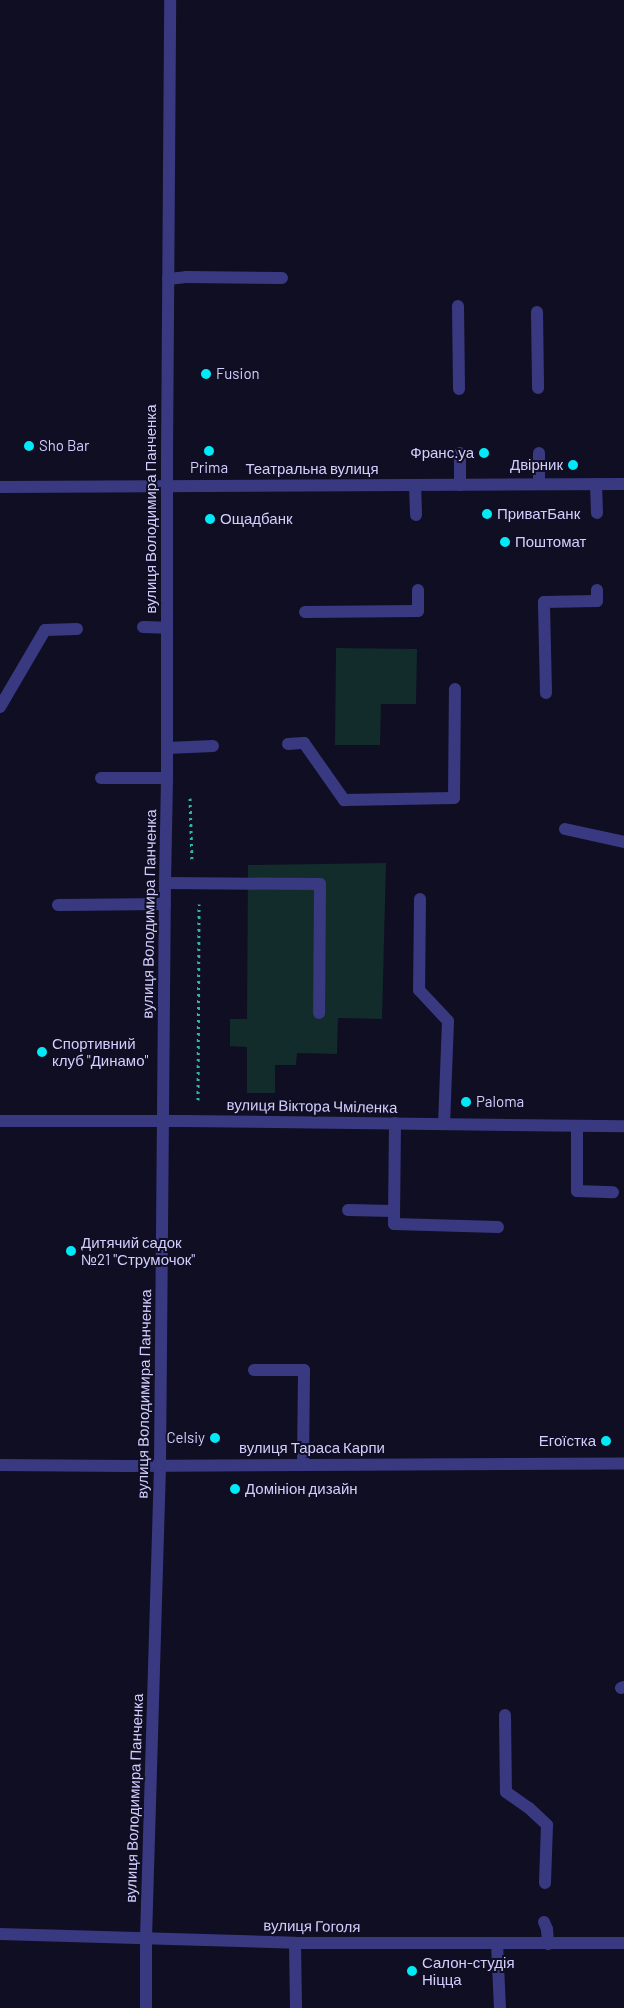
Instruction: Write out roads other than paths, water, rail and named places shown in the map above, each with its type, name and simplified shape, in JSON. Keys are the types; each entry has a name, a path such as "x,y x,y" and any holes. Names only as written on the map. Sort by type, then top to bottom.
{"street":[{"name":"вулиця Володимира Панченка","path":"146,2008 146,1938 160,1465 164,883 168,778 167,487 170,0"},
{"path":"168,279 186,277 282,278"},
{"path":"458,306 459,388"},
{"path":"537,312 538,388"},
{"path":"460,453 460,485"},
{"path":"539,453 539,484"},
{"path":"596,484 597,513"},
{"name":"Театральна вулиця","path":"0,487 624,484"},
{"path":"415,485 416,515"},
{"path":"305,612 418,611 418,590"},
{"path":"546,693 544,602 597,601 597,590"},
{"path":"143,627 167,628"},
{"path":"0,707 46,630 77,628"},
{"path":"288,744 304,743 344,800 454,798 455,689"},
{"path":"168,748 213,746"},
{"path":"101,778 168,778"},
{"path":"565,829 624,842"},
{"path":"164,883 320,884 319,1013"},
{"path":"420,899 419,990 448,1020 444,1124"},
{"path":"58,905 165,904"},
{"name":"вулиця Віктора Чміленка","path":"0,1121 624,1126"},
{"path":"395,1123 394,1224 498,1227"},
{"path":"577,1126 577,1191 613,1192"},
{"path":"348,1210 394,1212"},
{"path":"254,1370 304,1370 303,1465"},
{"name":"вулиця Тараса Карпи","path":"0,1465 624,1463"},
{"path":"505,1716 506,1792 529,1808 547,1825 546,1883"},
{"path":"544,1922 548,1929 548,1944"},
{"name":"вулиця Гоголя","path":"0,1934 295,1943 624,1944"},
{"path":"295,1943 296,2008"},
{"path":"497,1943 500,2008"}],"place":[{"name":"Fusion","path":"206,374"},
{"name":"Sho Bar","path":"29,446"},
{"name":"Prima","path":"209,451"},
{"name":"Франс.уа","path":"484,453"},
{"name":"Двірник","path":"573,465"},
{"name":"ПриватБанк","path":"487,514"},
{"name":"Ощадбанк","path":"210,519"},
{"name":"Поштомат","path":"505,542"},
{"name":"Спортивний клуб \"Динамо\"","path":"42,1052"},
{"name":"Paloma","path":"466,1102"},
{"name":"Дитячий садок №21 \"Струмочок\"","path":"71,1251"},
{"name":"Celsiy","path":"215,1438"},
{"name":"Егоїстка","path":"606,1441"},
{"name":"Домініон дизайн","path":"235,1489"},
{"name":"Салон-студія Ніцца","path":"412,1971"}]}
